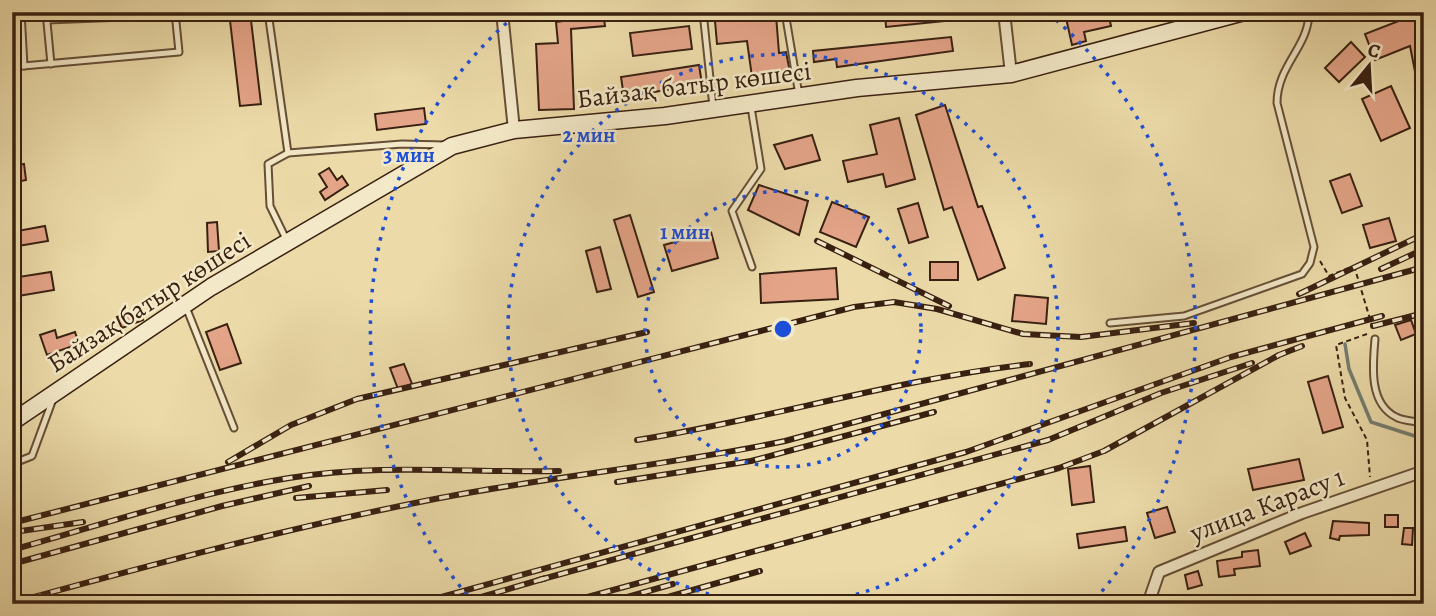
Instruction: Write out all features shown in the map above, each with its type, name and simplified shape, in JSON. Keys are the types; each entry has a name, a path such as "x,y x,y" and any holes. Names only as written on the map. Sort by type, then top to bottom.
{"main road":[{"name":"Байзақ батыр көшесі","path":"12,422 185,304 452,146 514,130 1011,74 1211,18 1244,12"}],"street":[{"path":"502,12 514,130"},
{"path":"1004,12 1011,74"},
{"name":"улица Карасу 1","path":"1148,604 1159,572 1302,513 1424,471"}],"lane":[{"path":"21,12 24,66"},
{"path":"46,12 51,64"},
{"path":"268,12 288,153"},
{"path":"640,17 692,12"},
{"path":"703,12 713,109"},
{"path":"785,12 799,97"},
{"path":"1110,323 1184,316 1302,274 1310,263 1314,247 1277,103 1278,83 1306,34 1309,12"},
{"path":"12,67 179,52 175,13 47,20"},
{"path":"750,104 761,169 732,211 752,267"},
{"path":"287,242 270,206 268,164 288,153 402,144 452,146"},
{"path":"185,304 234,428"},
{"path":"1375,339 1372,377 1379,398 1395,417 1424,423"},
{"path":"12,464 32,456 55,393"}],"path":[{"path":"1314,247 1325,274 1329,276 1351,267 1355,269 1371,318 1374,332 1341,340 1336,345 1345,398 1367,440 1372,489"}],"building":[{"path":"229,12 250,12 261,104 240,106"},
{"path":"563,12 603,12 605,26 571,29 574,109 539,110 536,44 558,43 556,22 564,21"},
{"path":"885,12 964,12 964,19 886,27"},
{"path":"1089,12 1108,12 1111,26 1084,32 1086,41 1072,45 1066,18"},
{"path":"776,15 779,53 786,52 790,72 752,77 747,41 717,44 715,21"},
{"path":"1414,15 1424,39 1424,92 1419,92 1410,46 1375,60 1365,34"},
{"path":"689,26 692,49 633,56 630,33"},
{"path":"951,37 953,51 837,67 836,59 814,62 813,51"},
{"path":"1351,42 1365,57 1339,82 1325,68"},
{"path":"699,65 702,84 624,97 621,77"},
{"path":"1391,86 1410,128 1381,141 1362,99"},
{"path":"945,105 978,207 982,206 1005,268 978,280 952,207 944,210 916,115"},
{"path":"424,108 426,124 377,130 375,114"},
{"path":"899,118 915,179 886,187 883,174 848,182 843,161 877,154 870,125"},
{"path":"812,135 820,160 785,169 774,145"},
{"path":"24,164 26,180 12,183 12,166"},
{"path":"329,168 337,180 342,176 348,185 325,200 320,192 327,187 319,174"},
{"path":"1350,174 1362,206 1342,213 1330,181"},
{"path":"759,185 808,201 799,235 748,210"},
{"path":"832,202 869,217 856,247 820,232"},
{"path":"918,203 928,237 909,243 898,209"},
{"path":"630,215 654,292 638,297 614,220"},
{"path":"1389,218 1396,241 1370,248 1363,225"},
{"path":"217,222 219,251 208,252 207,223"},
{"path":"45,226 48,241 12,247 12,232"},
{"path":"711,232 718,258 672,271 664,245"},
{"path":"600,247 611,289 597,292 586,251"},
{"path":"930,262 958,262 958,280 930,280"},
{"path":"836,268 838,299 761,303 760,274"},
{"path":"51,272 54,290 12,297 12,278"},
{"path":"1015,295 1048,298 1046,324 1012,321"},
{"path":"138,308 143,320 122,328 117,317"},
{"path":"1411,320 1416,334 1401,340 1395,325"},
{"path":"227,324 241,363 220,370 206,332"},
{"path":"55,330 57,338 75,332 79,344 47,355 40,335"},
{"path":"404,364 412,384 398,389 390,368"},
{"path":"1328,376 1343,427 1323,433 1308,382"},
{"path":"1299,459 1304,480 1253,490 1248,469"},
{"path":"1090,466 1094,502 1072,505 1068,469"},
{"path":"1167,507 1175,532 1155,538 1147,513"},
{"path":"1385,515 1398,515 1398,527 1385,527"},
{"path":"1333,521 1369,523 1369,535 1340,536 1339,540 1330,538"},
{"path":"1125,527 1127,541 1079,548 1077,534"},
{"path":"1404,528 1413,528 1412,545 1402,544"},
{"path":"1305,533 1311,546 1290,554 1285,542"},
{"path":"1258,550 1260,566 1234,569 1235,575 1219,577 1217,561 1242,557 1242,552"},
{"path":"1198,571 1202,585 1188,589 1185,575"}],"waterway":[{"path":"1345,344 1349,369 1371,422 1424,439"}],"railway":[{"path":"1299,294 1424,234"},
{"path":"817,241 949,306"},
{"path":"1381,269 1424,249"},
{"path":"12,603 225,546 386,509 483,490 785,441 1424,267"},
{"path":"12,523 854,307 894,302 937,309 1023,334 1081,337 1194,323"},
{"path":"1373,326 1424,313"},
{"path":"416,604 966,452 1231,357 1382,316"},
{"path":"228,462 291,425 357,399 647,332"},
{"path":"562,604 1059,468 1104,451 1279,355 1302,346"},
{"path":"539,580 1048,440 1161,393 1252,363"},
{"path":"637,440 931,379 1030,364"},
{"path":"617,482 751,461 934,412"},
{"path":"12,550 185,501 254,484 322,473 390,470 559,471"},
{"path":"12,564 222,506 309,486"},
{"path":"296,498 387,490"},
{"path":"14,532 83,522"},
{"path":"643,604 760,571"},
{"path":"457,604 546,578"},
{"path":"603,604 673,584"}]}
